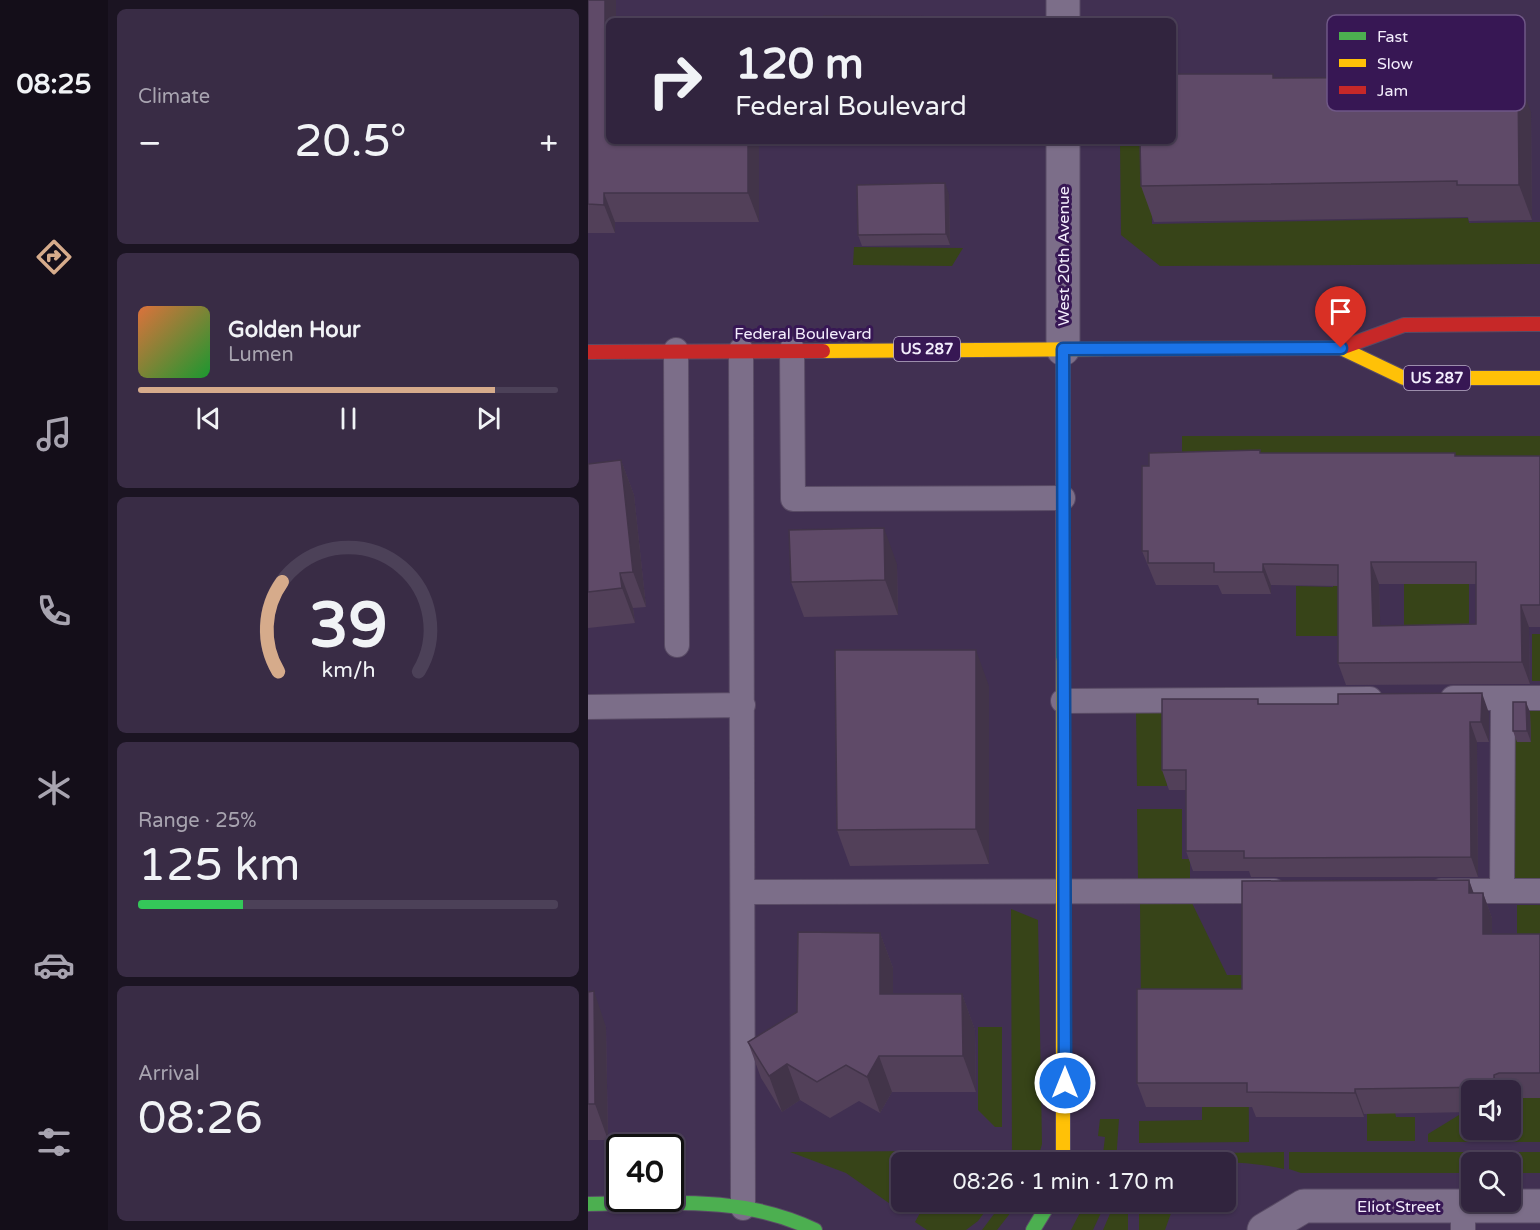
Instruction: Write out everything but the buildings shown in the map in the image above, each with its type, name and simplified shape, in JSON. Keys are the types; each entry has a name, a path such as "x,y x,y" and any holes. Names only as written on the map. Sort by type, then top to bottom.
{"main road":[{"name":"Federal Boulevard","path":"588,351 1341,348 1404,326 1540,324"},
{"name":"Federal Boulevard","path":"1341,348 1404,378 1540,378"},
{"name":"West 20th Avenue","path":"1063,349 1063,1152"},
{"path":"588,1204 722,1203 792,1220 814,1230"},
{"path":"1033,1230 1044,1212"}],"street":[{"path":"1063,0 1063,18"},
{"name":"West 20th Avenue","path":"1063,144 1063,349"},
{"name":"Eliot Street","path":"1264,1230 1304,1206 1463,1218 1540,1206"}],"lane":[{"path":"792,349 793,499 1063,498"},
{"path":"676,350 677,645"},
{"path":"741,350 743,1208"},
{"path":"1502,891 1503,698"},
{"path":"1431,699 1540,698"},
{"path":"1063,701 1395,699"},
{"path":"588,707 743,705"},
{"path":"743,892 1299,891"},
{"path":"1419,891 1540,891"}],"green space":[{"path":"1120,144 1151,144 1152,224 1468,218 1469,223 1540,222 1540,264 1160,266 1121,235"},
{"path":"854,247 963,248 952,266 853,265"},
{"path":"1182,436 1540,436 1540,569 1182,471"},
{"path":"1333,573 1359,636 1296,636 1296,586 1333,587"},
{"path":"1469,574 1469,644 1404,682 1404,575"},
{"path":"1532,634 1540,634 1540,681 1532,681"},
{"path":"1509,711 1540,711 1540,879 1510,879"},
{"path":"1136,712 1166,712 1167,786 1137,786"},
{"path":"1137,809 1182,809 1182,859 1190,859 1190,880 1138,881"},
{"path":"1140,903 1192,903 1227,975 1248,975 1249,1142 1139,1143 1139,1121 1202,1120 1202,1008 1141,1008"},
{"path":"1517,905 1540,905 1540,957 1517,957"},
{"path":"1011,909 1038,920 1042,1144 1040,1152 1012,1152"},
{"path":"1540,959 1540,1142 1428,1142 1428,1134 1459,1115 1461,1115 1461,1140 1521,1140 1521,1080 1512,1080"},
{"path":"1367,966 1396,1117 1415,1117 1415,1141 1367,1141"},
{"path":"978,1027 1002,1027 1002,1127 995,1127 978,1110"},
{"path":"1100,1119 1119,1119 1117,1152 1103,1152 1105,1137 1098,1136"},
{"path":"919,1151 891,1152 891,1204 846,1173 790,1152"},
{"path":"1284,1152 1284,1169 1236,1162 1236,1153"},
{"path":"1289,1152 1461,1152 1461,1173 1301,1173 1289,1169"},
{"path":"1521,1152 1540,1152 1540,1173 1521,1173"},
{"path":"920,1212 985,1212 978,1221 966,1230 927,1230 915,1222"},
{"path":"996,1212 1011,1212 997,1230 982,1230"},
{"path":"1080,1212 1101,1212 1093,1230 1071,1230"},
{"path":"1111,1212 1128,1212 1128,1230 1103,1230"},
{"path":"1139,1212 1171,1212 1165,1230 1139,1230"}],"traffic: fast":[{"path":"1063,349 1063,661"},
{"path":"588,1204 675,1203 732,1206 788,1219 815,1230"},
{"path":"1033,1230 1044,1212"}],"traffic: slow":[{"path":"1341,348 1404,378 1540,378"},
{"path":"823,351 1107,349"},
{"path":"1063,661 1063,1152"}],"traffic: jam":[{"path":"1107,349 1341,348 1404,325 1540,324"},
{"path":"588,352 823,351"}],"route":[{"path":"1065,1083 1063,349 1341,348"}]}
